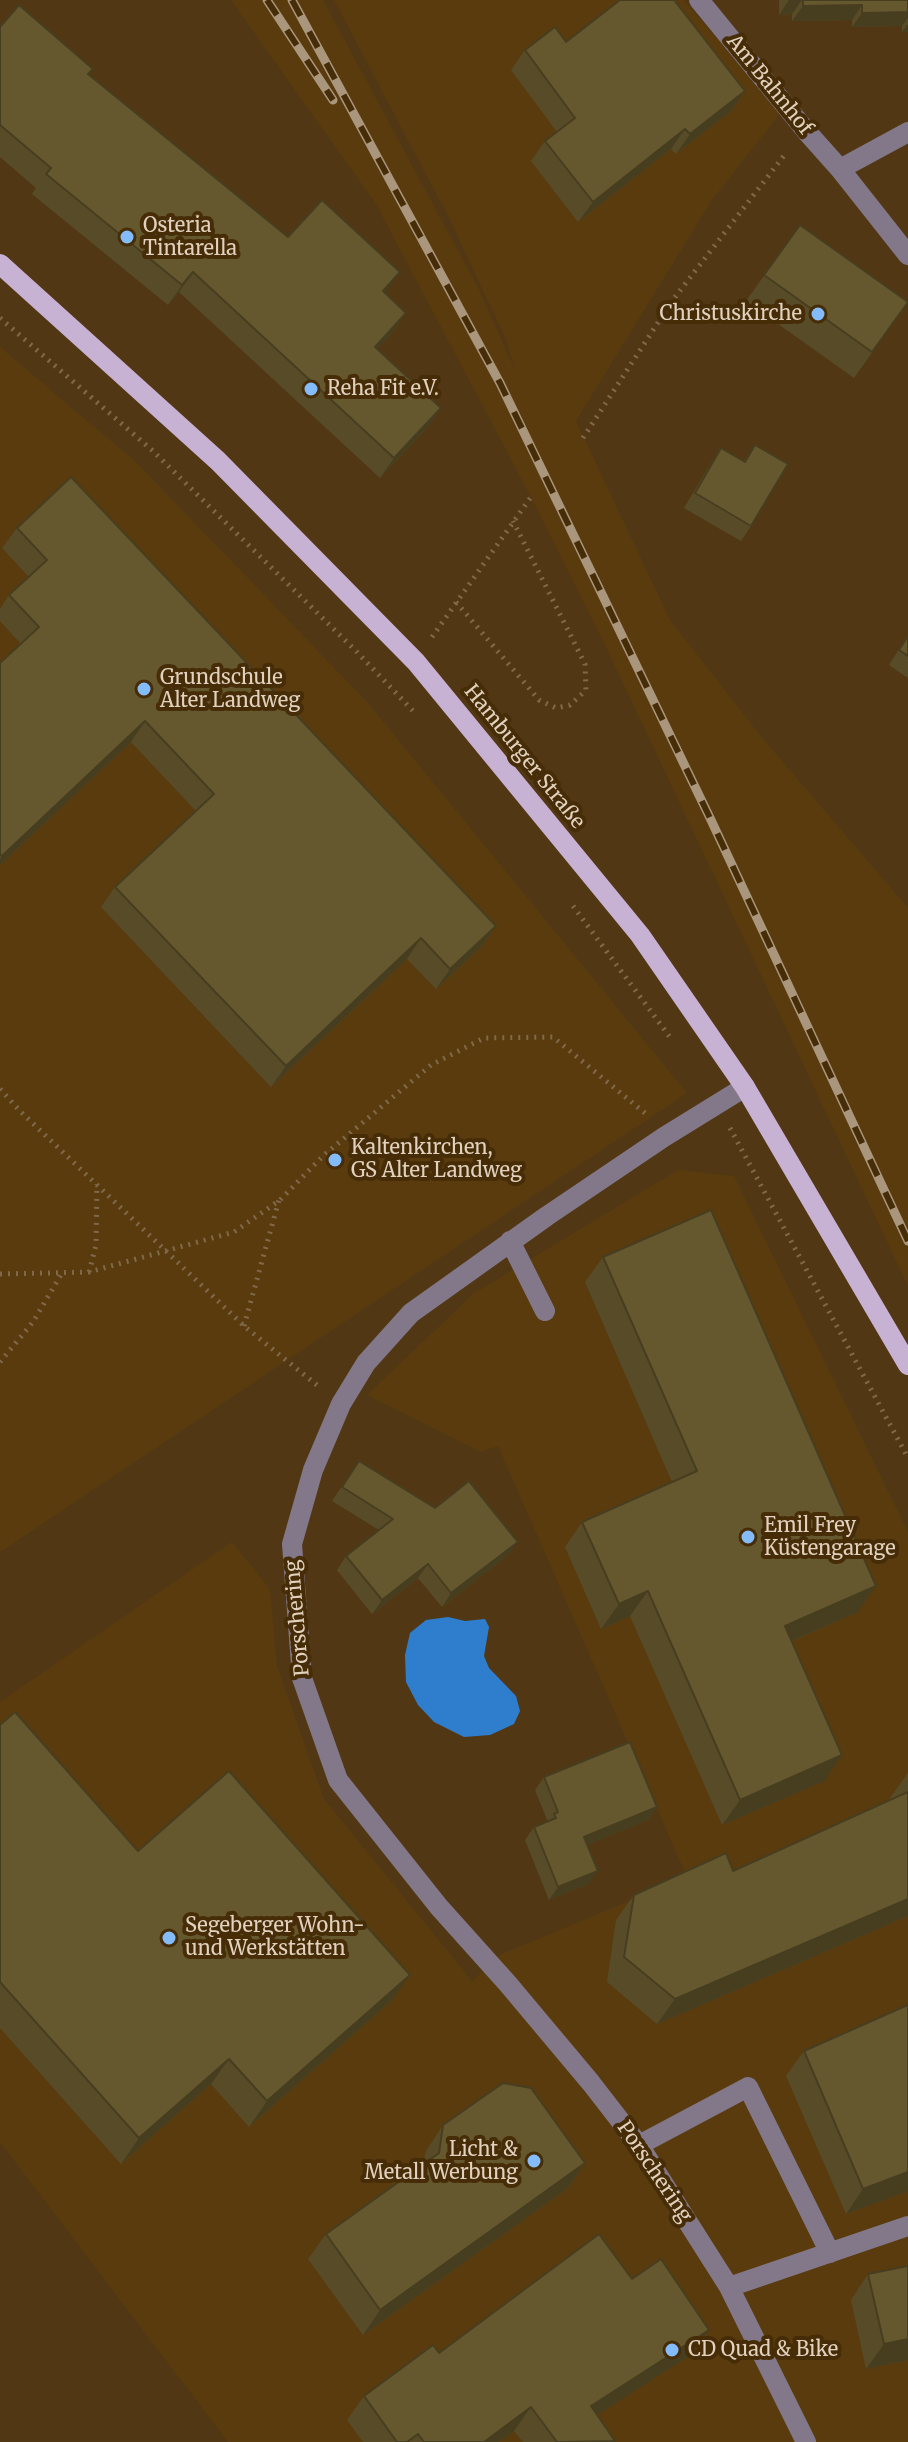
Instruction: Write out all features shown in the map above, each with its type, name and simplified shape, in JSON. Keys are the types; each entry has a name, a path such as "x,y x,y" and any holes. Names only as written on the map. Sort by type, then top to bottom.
{"main road":[{"name":"Hamburger Straße","path":"0,264 218,461 416,662 640,935 745,1087 908,1365"}],"street":[{"name":"Am Bahnhof","path":"699,0 908,255"},
{"path":"840,169 908,132"},
{"name":"Porschering","path":"745,1087 664,1137 510,1241 411,1313 366,1363 341,1404 313,1470 292,1544 302,1678 338,1780 439,1907 538,2019 639,2145 729,2287 806,2442"},
{"path":"510,1241 545,1311"},
{"path":"639,2145 748,2087 830,2253"},
{"path":"729,2287 908,2226"}],"path":[{"path":"583,438 672,301 792,145 807,132"},
{"path":"0,318 153,451 419,717"},
{"path":"513,521 585,664 586,690 570,705 556,708 539,700 456,602 513,521 531,497"},
{"path":"571,903 680,1052"},
{"path":"0,1274 89,1272 234,1232 280,1200 323,1156 431,1065 484,1038 553,1037 650,1117 664,1137"},
{"path":"0,1089 244,1326 341,1404"},
{"path":"716,1103 908,1458"},
{"path":"89,1272 96,1245 97,1184"},
{"path":"244,1326 280,1200"},
{"path":"0,1362 33,1322 63,1272"}],"shaded area":[{"path":"231,0 323,0 479,290 516,372 505,337 447,214 334,0 683,0 782,111 711,201 576,421 670,620 763,739 908,908 908,1286 607,649 531,497 376,204"},
{"path":"0,347 138,464 368,703 687,1093 0,1552"},
{"path":"678,1170 734,1176 908,1532 908,2442 228,2442 0,2142 0,1702 232,1542 270,1589 277,1666 324,1799 472,1981 502,1954 687,1877 498,1446 480,1452 367,1395 473,1294"}],"water":[{"path":"448,1617 465,1621 485,1619 489,1627 484,1656 489,1668 516,1696 520,1711 514,1724 490,1735 464,1737 434,1722 418,1705 406,1682 405,1655 410,1633 426,1620"}],"building":[{"path":"620,0 674,0 745,91 690,134 685,129 593,202 545,141 575,118 525,50 555,27 566,42"},
{"path":"803,0 908,0 908,12 862,13 862,5 803,6"},
{"path":"19,5 93,69 88,74 288,237 322,200 400,272 383,291 406,313 375,347 441,408 394,458 193,272 182,285 46,174 51,168 0,125 0,27"},
{"path":"800,225 908,302 872,352 764,275"},
{"path":"755,445 788,464 751,526 695,493 721,448 745,462"},
{"path":"71,477 496,926 450,969 421,938 286,1066 115,887 214,794 145,721 2,856 0,854 0,663 39,627 9,595 47,560 17,528"},
{"path":"908,636 908,656 899,650"},
{"name":"Emil Frey Küstengarage","path":"711,1210 876,1586 785,1626 842,1755 740,1800 648,1591 619,1604 582,1522 697,1471 603,1257"},
{"path":"359,1461 435,1508 469,1481 518,1542 451,1593 428,1564 382,1600 346,1556 393,1519 342,1487"},
{"name":"Segeberger Wohn- und Werkstätten","path":"15,1712 138,1851 229,1771 410,1975 267,2101 229,2059 139,2138 0,1982 0,1725"},
{"path":"630,1742 657,1807 584,1837 598,1871 558,1887 534,1827 556,1818 554,1814 558,1812 544,1777"},
{"path":"908,1792 908,1899 675,1999 624,1957 634,1895 726,1853 733,1871"},
{"path":"908,2005 908,2172 863,2189 804,2051"},
{"path":"503,2083 531,2088 585,2163 380,2310 326,2234 439,2153 443,2125"},
{"path":"599,2234 632,2279 661,2259 709,2330 591,2406 615,2441 557,2442 531,2407 484,2442 424,2442 418,2434 407,2442 397,2442 364,2396 433,2345 439,2353"},
{"path":"908,2266 908,2339 884,2344 868,2274"}],"railway":[{"path":"267,0 333,100"},
{"path":"292,0 500,383 711,820 908,1241"}],"place":[{"name":"Osteria Tintarella","path":"127,237"},
{"name":"Christuskirche","path":"818,314"},
{"name":"Reha Fit e.V.","path":"311,389"},
{"name":"Grundschule Alter Landweg","path":"144,689"},
{"name":"Kaltenkirchen, GS Alter Landweg","path":"335,1160"},
{"name":"Emil Frey Küstengarage","path":"748,1537"},
{"name":"Segeberger Wohn- und Werkstätten","path":"169,1938"},
{"name":"Licht & Metall Werbung","path":"534,2161"},
{"name":"CD Quad & Bike","path":"672,2350"}]}
